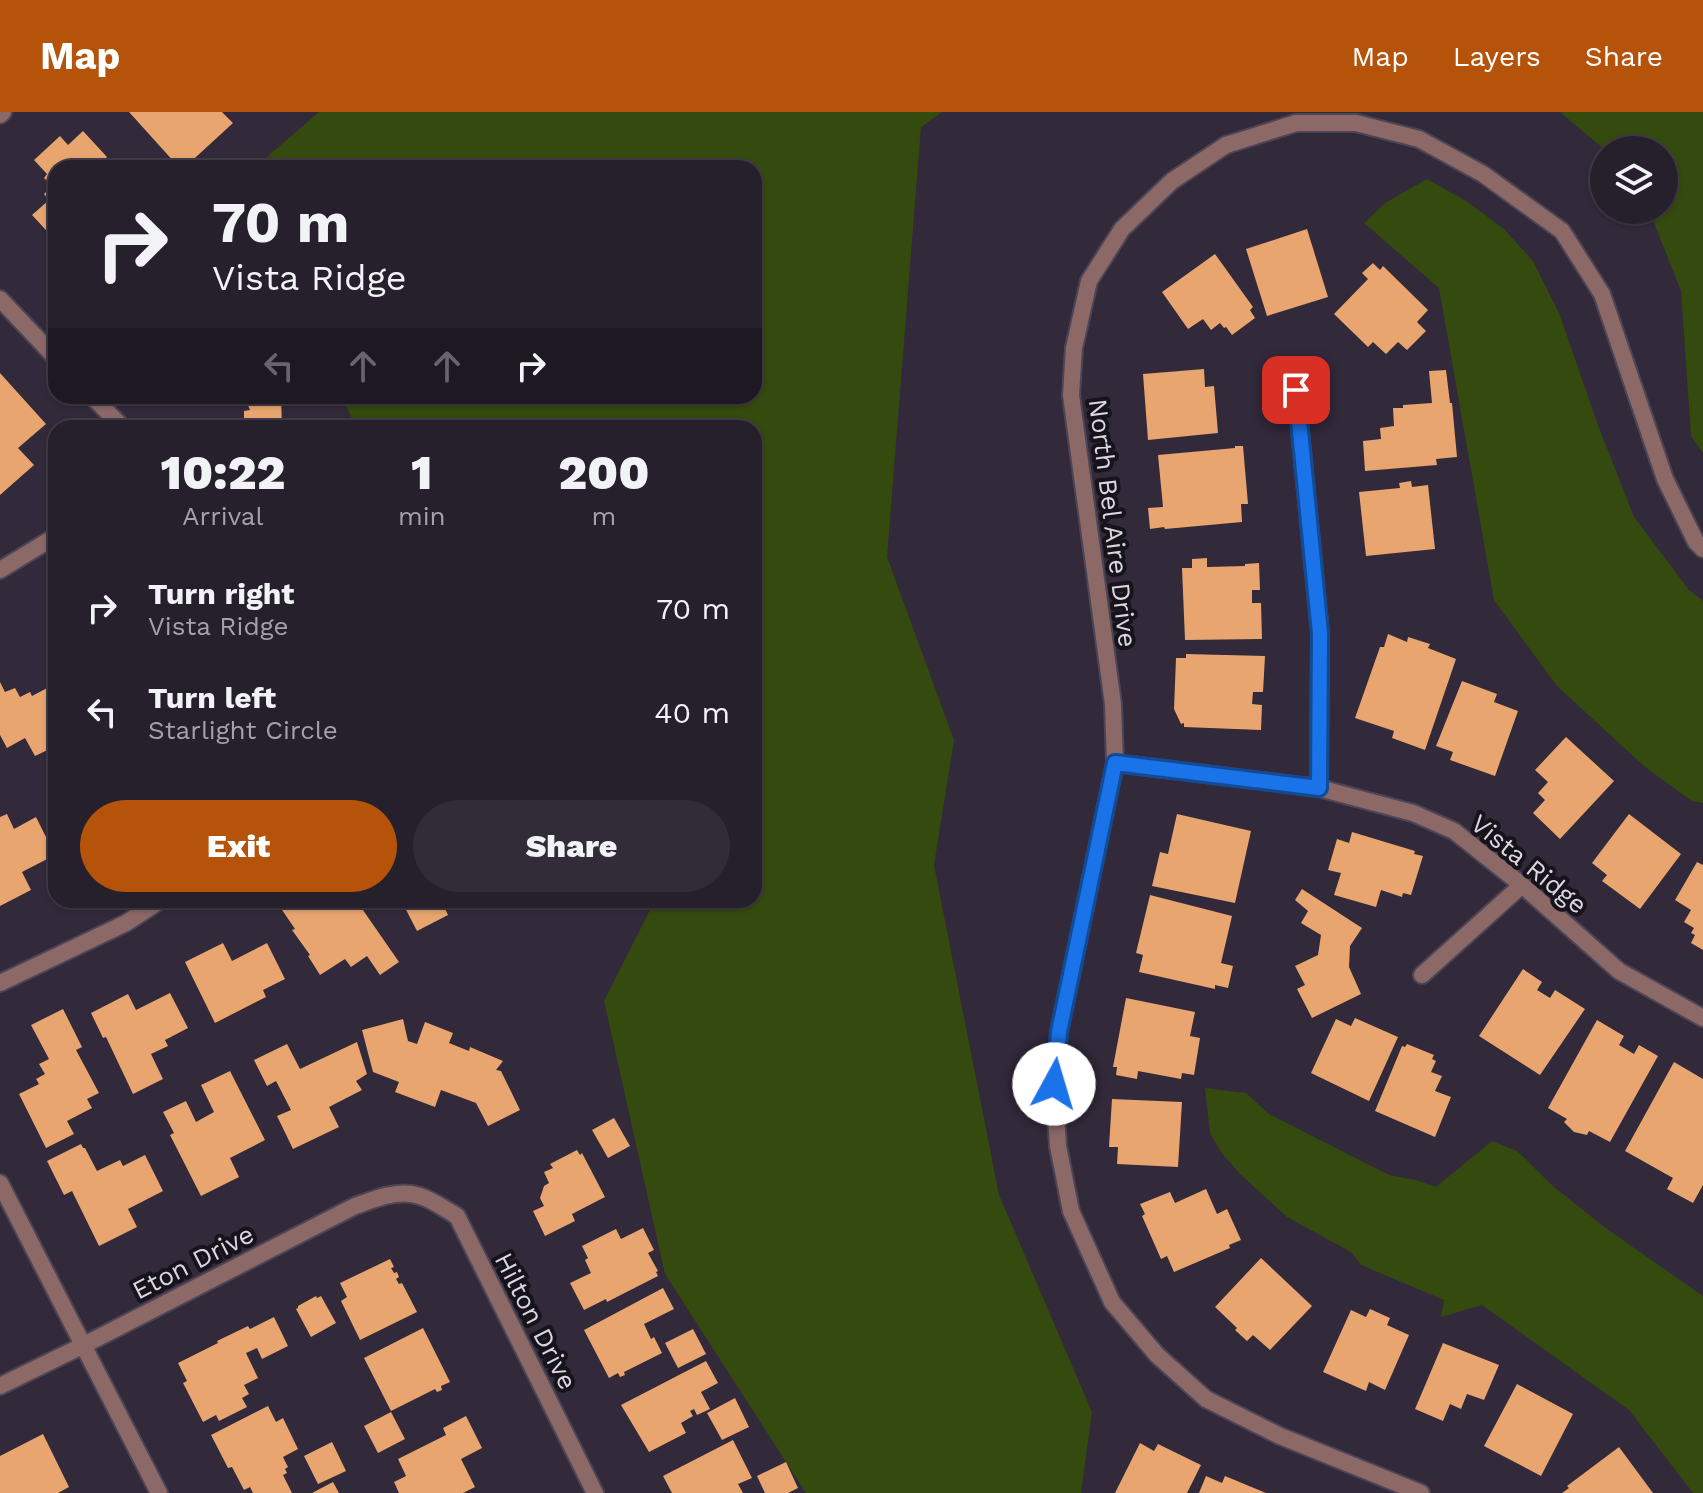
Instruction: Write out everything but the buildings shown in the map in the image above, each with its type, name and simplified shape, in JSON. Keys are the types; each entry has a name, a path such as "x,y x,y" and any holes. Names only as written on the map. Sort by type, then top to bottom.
{"street":[{"name":"North Bel Aire Drive","path":"1421,1493 1280,1436 1206,1399 1157,1355 1112,1302 1071,1211 1058,1146 1054,1084 1059,1032 1115,763 1113,704 1071,395 1074,348 1089,281 1122,229 1172,181 1226,145 1296,123 1356,123 1419,139 1483,174 1562,231 1602,294 1665,479 1696,542 1703,549"},
{"path":"0,299 48,350"},
{"path":"1296,390 1320,633 1319,788"},
{"path":"100,404 115,420"},
{"path":"0,570 48,541"},
{"name":"Vista Ridge","path":"1115,763 1319,788 1413,813 1454,831 1522,885 1619,971 1703,1018"},
{"path":"1422,975 1522,885"},
{"path":"0,983 126,923 149,908"},
{"path":"0,1183 159,1493"},
{"name":"Eton Drive","path":"0,1386 355,1206 387,1195 411,1194"},
{"name":"Hilton Drive","path":"411,1194 457,1216 595,1493"}],"green space":[{"path":"319,112 942,112 921,127 887,557 954,740 934,865 999,1195 1092,1412 1081,1493 806,1493 665,1274 604,1001 651,908 762,908 762,420 352,420 346,404 762,404 762,160 263,160"},
{"path":"1560,112 1703,112 1703,453 1691,436 1681,291 1655,224 1678,224 1678,136 1590,137"},
{"path":"1427,179 1466,201 1504,229 1533,261 1559,313 1634,517 1689,590 1703,601 1703,803 1692,801 1645,767 1557,686 1494,600 1439,288 1364,223 1385,203"},
{"path":"1205,1088 1246,1093 1269,1114 1389,1175 1436,1187 1492,1141 1517,1151 1554,1187 1607,1229 1703,1296 1703,1493 1693,1493 1629,1410 1482,1305 1441,1317 1444,1300 1361,1265 1351,1252 1287,1217 1221,1152 1210,1133"}],"route":[{"path":"1054,1084 1059,1032 1115,763 1319,788 1320,633 1296,390"}]}
